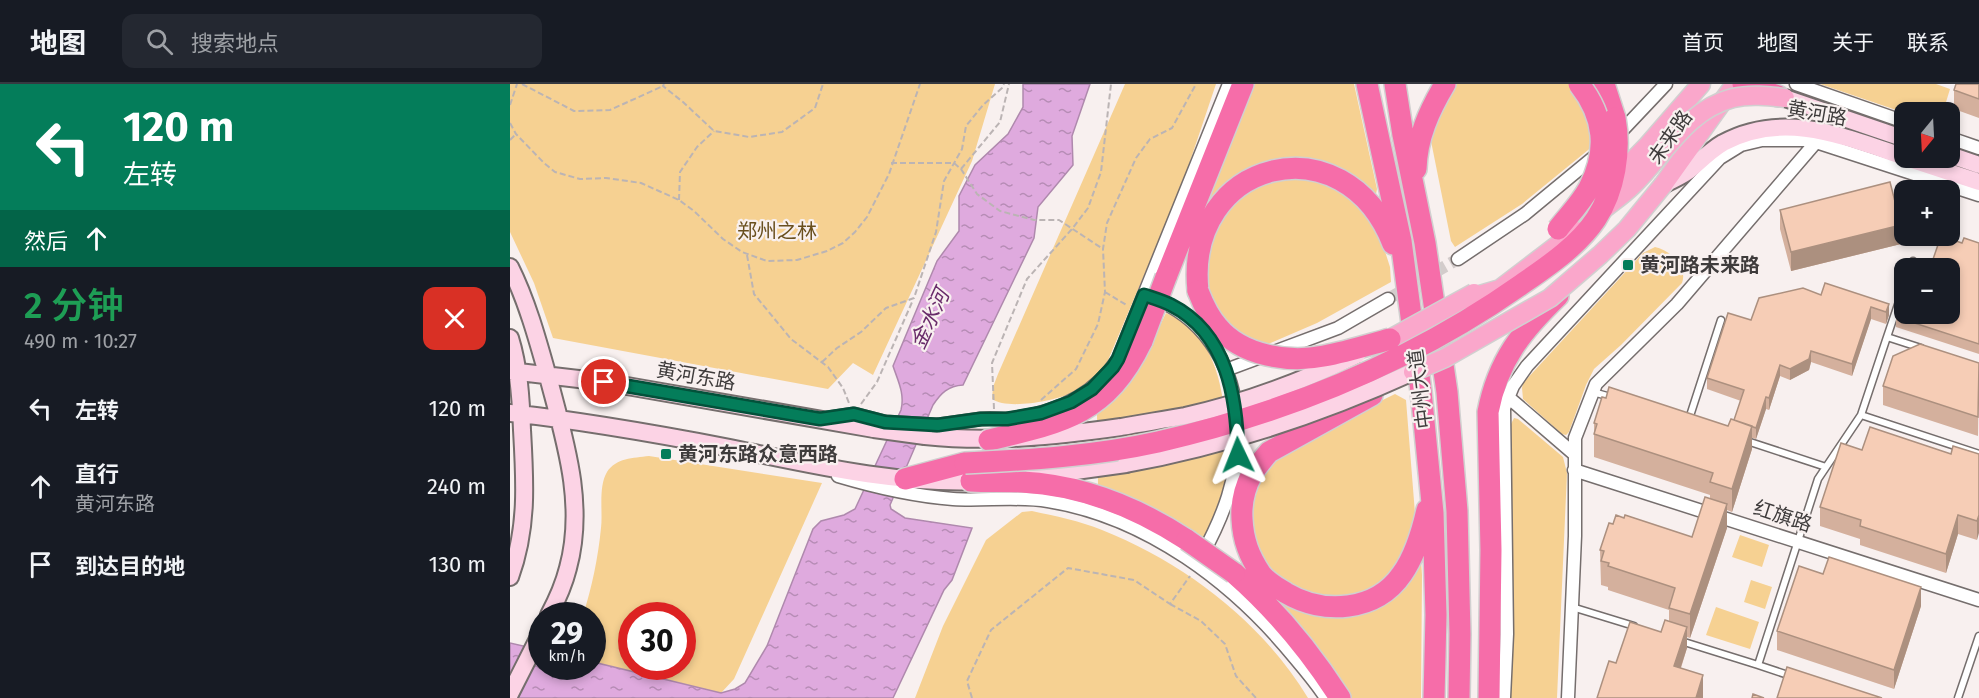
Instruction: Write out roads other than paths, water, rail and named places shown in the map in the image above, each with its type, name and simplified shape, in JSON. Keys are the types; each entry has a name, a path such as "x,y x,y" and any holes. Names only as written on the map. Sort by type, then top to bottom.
{"highway":[{"path":"989,440 1045,427 1080,413 1102,398 1114,386 1142,341 1243,84"},
{"name":"中州大道","path":"1367,84 1401,241 1421,391 1431,492 1436,615 1434,698"},
{"name":"中州大道","path":"1395,84 1425,243 1447,392 1457,511 1459,698"},
{"path":"1415,194 1417,149 1432,106 1445,84"},
{"path":"1558,229 1588,190 1601,155 1598,114 1580,84"},
{"path":"905,487 968,472 1155,442 1226,425 1307,397 1386,364 1434,340 1482,312 1552,263 1579,239 1596,219 1615,171 1618,152 1615,118 1604,84"},
{"path":"1743,84 1790,91"},
{"path":"1390,339 1323,357 1275,357 1248,349 1229,338 1205,308 1198,291 1196,270 1199,246 1216,210 1230,194 1247,180 1268,171 1286,168 1333,175 1353,186 1378,213 1388,228 1406,275"},
{"path":"1489,698 1491,550 1488,412 1492,390 1509,353 1530,323 1600,255"},
{"path":"1413,372 1269,452 1252,474 1244,496 1242,534 1247,550 1262,576 1278,589 1314,606 1344,607 1362,603 1384,592 1402,574 1415,550 1431,492"},
{"path":"968,472 1092,494 1140,512 1234,573 1306,647 1340,698"}],"main road":[{"name":"未来路","path":"1466,300 1532,251 1622,173 1701,84"},
{"name":"未来路","path":"1413,372 1445,358 1550,298 1600,255 1627,229 1663,185 1735,84"},
{"name":"黄河路","path":"1790,91 1852,121 1894,135"},
{"path":"1390,339 1466,300 1500,289 1634,184 1680,131 1709,107 1734,98 1790,91"},
{"name":"黄河路","path":"1663,185 1689,170 1705,155 1724,143 1773,127 1799,127 1822,131 1894,154"},
{"path":"1960,158 1979,165"},
{"name":"黄河路","path":"1938,168 1979,182"},
{"path":"510,267 548,376 572,470 574,531 568,568 554,602"},
{"path":"510,338 514,352 516,414 525,494 523,529 510,577"},
{"name":"黄河东路","path":"514,372 604,382 820,419 932,430 989,440 1055,436 1185,416 1250,398 1329,368 1390,339"},
{"path":"968,472 1012,480 1179,454 1237,438 1373,390 1413,372"},
{"path":"516,414 625,429 778,458 905,487"},
{"path":"510,694 528,659"}],"street":[{"path":"932,430 1035,414 1071,402 1092,389 1113,367 1229,84"},
{"path":"1458,259 1525,214 1609,145 1666,84"},
{"path":"1790,91 1894,119"},
{"path":"1504,698 1507,634 1504,408 1508,397 1527,366 1720,158 1741,145 1762,140 1810,140 1979,195"},
{"path":"1960,141 1979,148"},
{"path":"1568,698 1575,536 1575,438 1596,384 1677,304 1816,142"},
{"path":"1144,295 1170,304 1191,319 1218,352 1231,384 1238,445 1236,468 1223,515 1197,566"},
{"path":"1226,370 1338,328 1388,299"},
{"path":"1508,397 1574,453"},
{"path":"820,419 854,414 880,425"},
{"name":"红旗路","path":"1575,470 1979,600"},
{"path":"905,487 953,499 1046,501 1071,506 1102,514 1152,537 1228,589 1264,621 1326,698"}],"lane":[{"path":"1758,665 1818,480 1861,415 1894,317"},
{"path":"1688,422 1721,320"},
{"path":"1887,337 1928,351"},
{"path":"1593,392 1625,402"},
{"path":"1861,415 1979,454"},
{"path":"1677,419 1699,426"},
{"path":"1741,439 1826,467"},
{"path":"1572,607 1638,628"},
{"path":"1958,698 1979,636"},
{"path":"1670,638 1802,680"}],"water":[{"name":"金水河","path":"1023,84 1090,84 1072,136 1073,165 1038,207 1034,238 963,385 945,391 933,405 890,505 891,509 905,518 972,528 952,580 944,590 893,698 510,698 510,643 528,647 528,680 606,680 606,665 618,668 618,680 667,680 721,693 745,683 767,646 813,529 821,521 844,515 855,509 901,410 902,393 893,366 937,261 959,231 959,196 975,165 1008,134 1023,107"}],"tunnel":[{"path":"1388,299 1458,259"}],"place":[{"name":"黄河路未来路","path":"1628,265"},
{"name":"黄河东路众意西路","path":"666,454"}],"park label":[{"name":"郑州之林","path":"777,231"}]}
